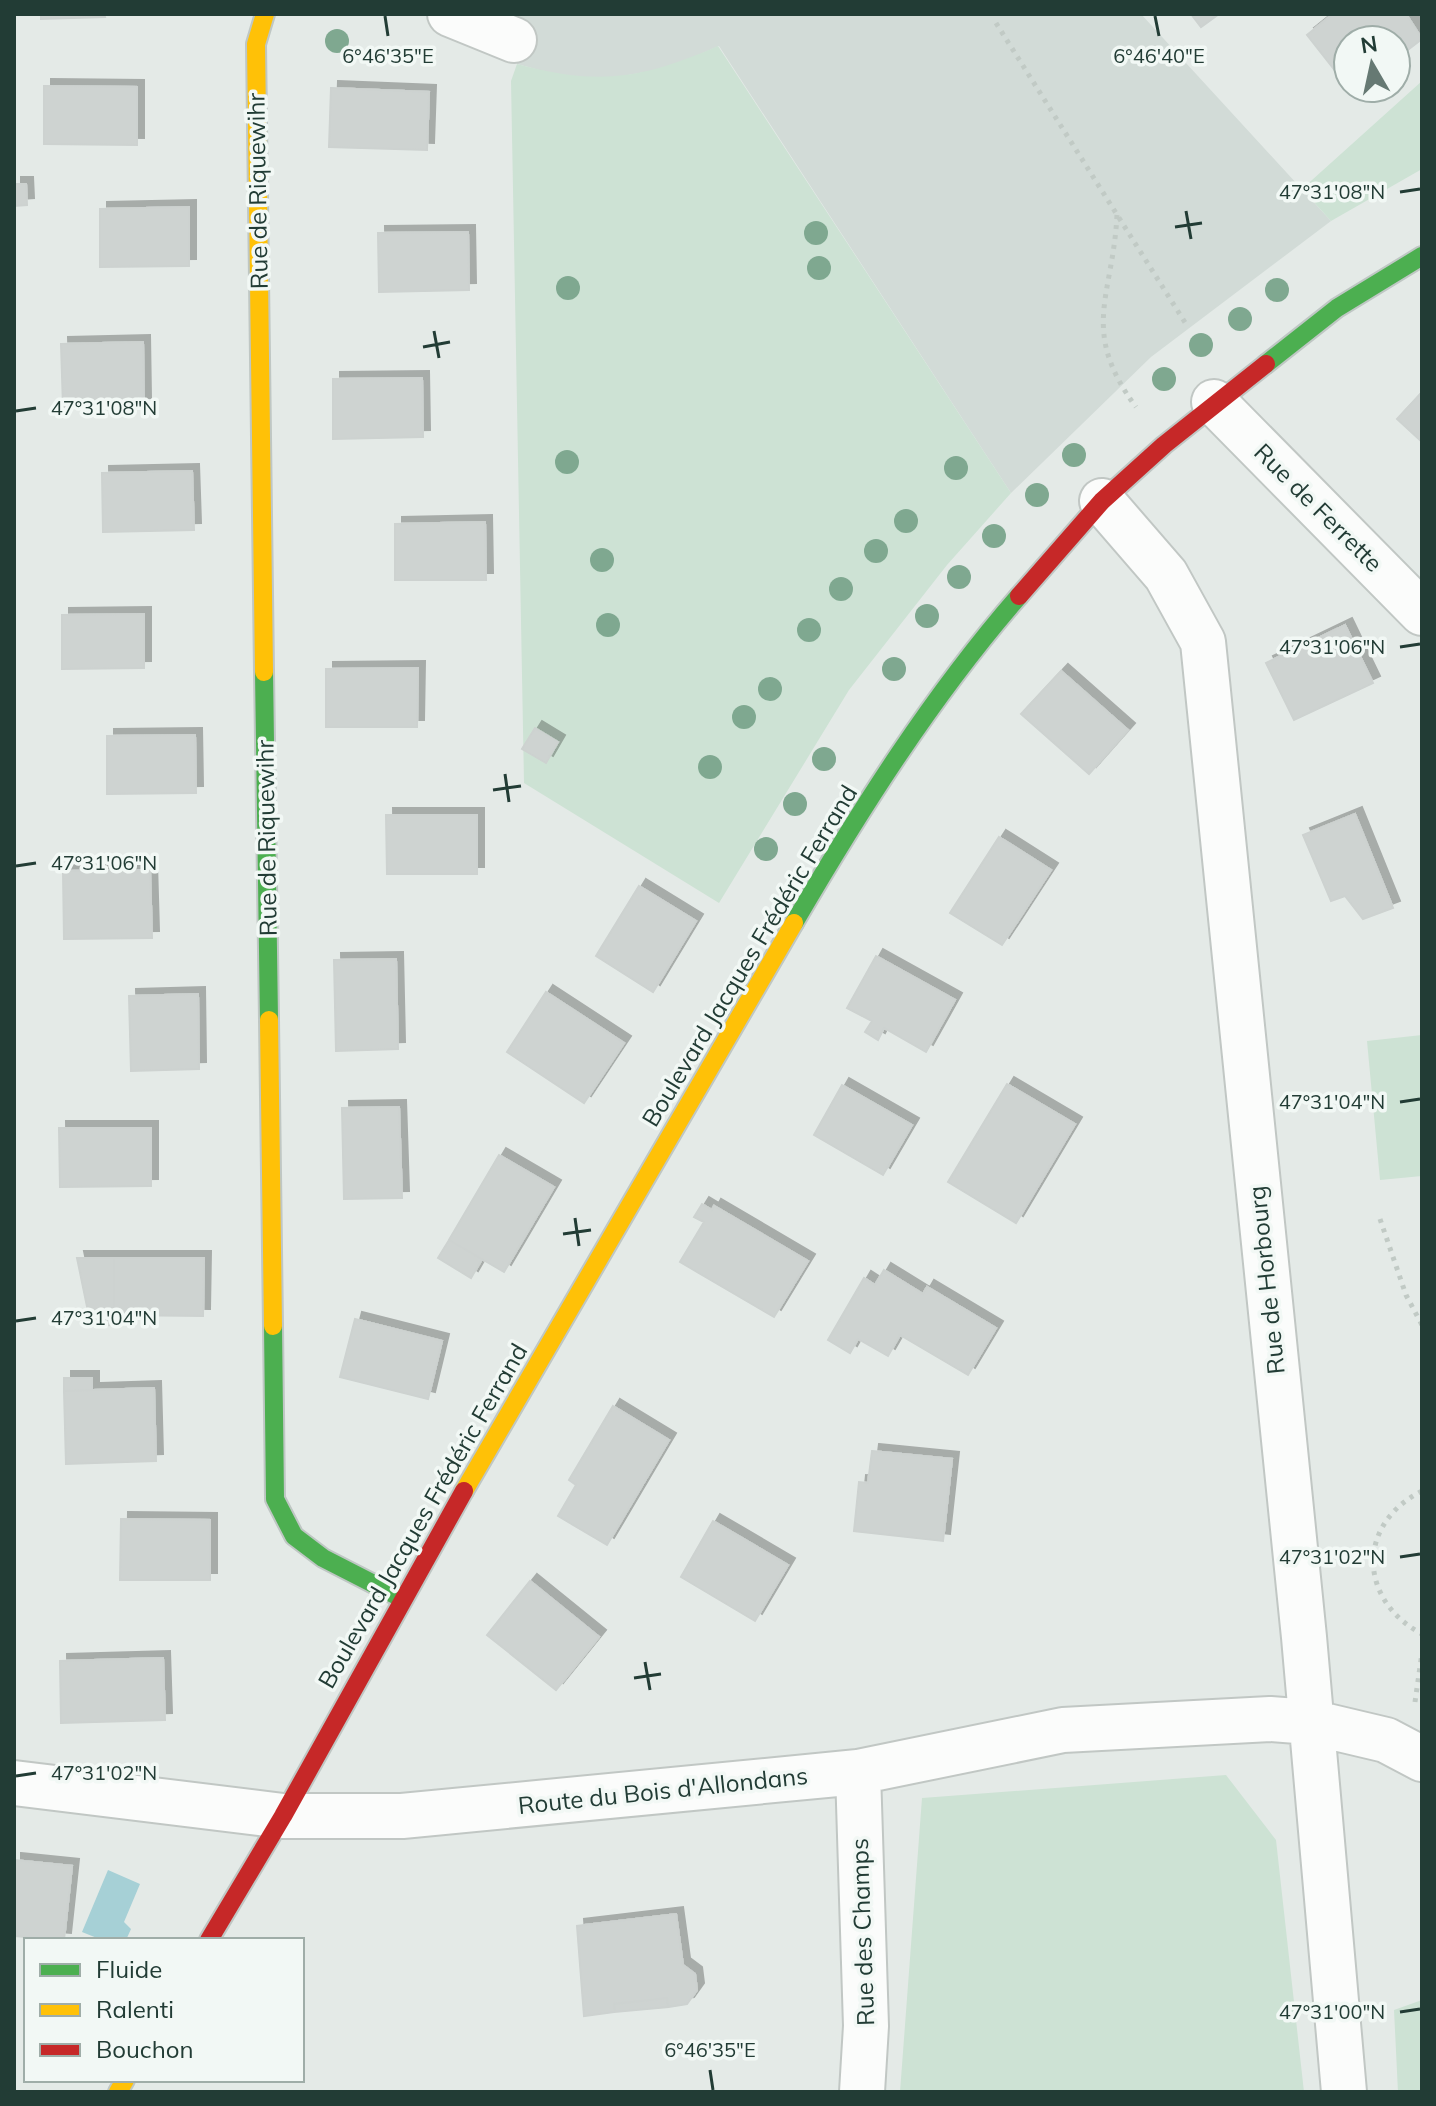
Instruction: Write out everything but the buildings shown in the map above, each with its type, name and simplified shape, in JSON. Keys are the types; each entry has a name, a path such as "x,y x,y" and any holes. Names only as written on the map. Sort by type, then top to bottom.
{"street":[{"name":"Rue de Riquewihr","path":"265,14 256,44 275,1499 294,1536 323,1558 401,1598"},
{"path":"450,14 514,40"},
{"name":"Boulevard Jacques Frédéric Ferrand","path":"210,1938 283,1816 401,1598 832,858 965,658 1102,501 1164,445 1214,402 1337,308 1422,256"},
{"name":"Rue de Ferrette","path":"1214,402 1422,613"},
{"name":"Rue de Horbourg","path":"1102,501 1166,575 1203,642 1344,2092"},
{"name":"Route du Bois d'Allondans","path":"14,1783 283,1816 402,1816 858,1772 1063,1730 1270,1719 1310,1722 1386,1740 1422,1759"},
{"name":"Rue des Champs","path":"858,1772 866,2026 862,2092"}],"path":[{"path":"996,23 1186,324"},
{"path":"1117,214 1115,252 1102,299 1103,337 1120,386 1164,445"},
{"path":"1380,1219 1406,1295 1422,1325"},
{"path":"1422,1491 1405,1499 1388,1516 1376,1537 1372,1561 1376,1585 1386,1607 1403,1624 1422,1634"},
{"path":"1415,1709 1422,1653"}],"shaded area":[{"path":"1141,14 1331,221 1151,357 1011,493 719,46 668,68 617,77 565,77 517,64 513,15"}],"green space":[{"path":"718,46 1011,493 947,565 849,690 719,903 524,783 511,81 517,64 572,75 619,76 666,66"},
{"path":"1422,81 1422,169 1331,221 1302,189 1396,104 1412,104 1412,90"},
{"path":"1422,1035 1422,1176 1380,1180 1367,1041"},
{"path":"1226,1775 1276,1840 1304,2092 900,2092 922,1798"},
{"path":"1422,2000 1422,2092 1398,2092 1394,2010"}],"water":[{"path":"108,1870 140,1884 124,1922 131,1929 127,1938 97,1938 82,1932"}],"traffic: fast":[{"path":"1266,364 1337,308 1422,256"},
{"path":"794,923 845,838 927,714 1019,596"},
{"path":"264,672 269,1020"},
{"path":"273,1326 275,1499 294,1536 323,1558 401,1598"}],"traffic: slow":[{"path":"264,672 256,44 265,14"},
{"path":"464,1491 794,923"},
{"path":"269,1020 273,1326"},
{"path":"118,2092 124,2082"}],"traffic: jam":[{"path":"1019,596 1102,501 1164,445 1266,364"},
{"path":"210,1938 283,1816 464,1491"}]}
